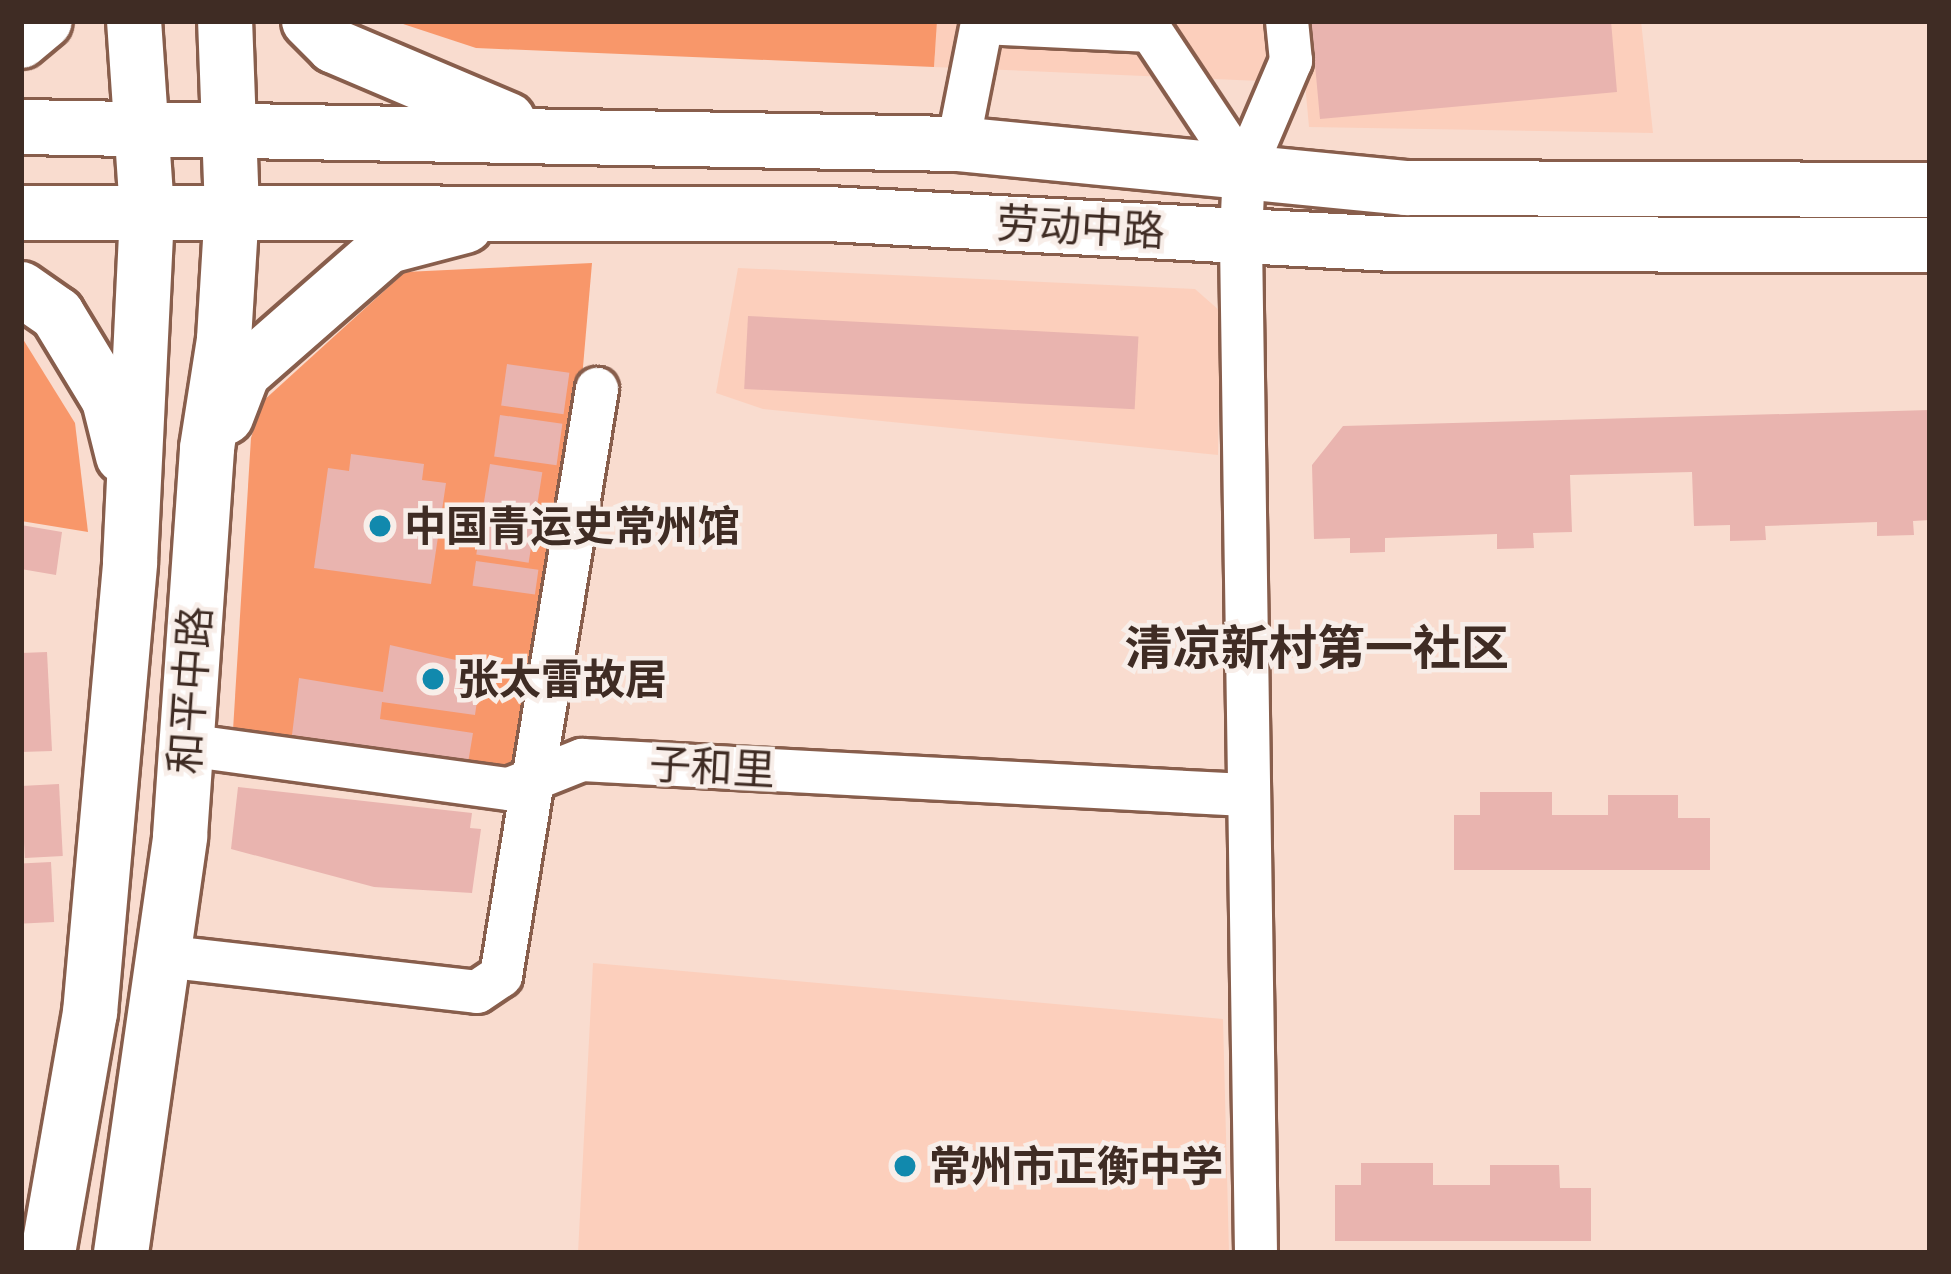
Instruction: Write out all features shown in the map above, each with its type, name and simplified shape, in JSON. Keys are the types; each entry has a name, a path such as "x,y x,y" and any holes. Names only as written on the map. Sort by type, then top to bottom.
{"main road":[{"path":"21,41 45,21"},
{"name":"和平中路","path":"48,1253 90,1012 133,500 147,211 134,21"},
{"name":"和平中路","path":"121,1253 186,746 205,476 232,210 225,21"},
{"path":"309,21 334,46 538,133"},
{"path":"21,127 230,125 958,144 1406,188 1930,190"},
{"path":"205,476 243,373 341,285 388,246 525,209"},
{"name":"劳动中路","path":"21,213 525,209 1241,236 1930,245"},
{"path":"21,289 57,314 109,400 133,500"}],"street":[{"path":"1256,1253 1241,236 1244,171 1291,62 1287,21"},
{"path":"958,144 982,23 1151,31 1244,171"},
{"path":"162,956 477,992 501,976 529,781 597,389"},
{"name":"子和里","path":"186,746 509,789 581,760 1246,795"}],"shaded area":[{"path":"394,21 937,21 934,67 476,48"},
{"path":"937,21 1641,21 1653,133 1309,127 1305,83 934,67"},
{"path":"592,263 575,459 515,775 233,730 251,438 262,402 405,272"},
{"path":"738,268 1195,289 1220,311 1218,455 763,409 716,393"},
{"path":"21,336 75,423 88,532 21,521"},
{"name":"常州市正衡中学","path":"593,963 1223,1019 1229,1253 578,1253"}],"building":[{"path":"1311,21 1611,21 1617,92 1320,119"},
{"path":"748,316 1138,336 1135,409 744,389"},
{"path":"507,364 569,373 564,414 501,406"},
{"path":"1930,410 1930,520 1913,521 1914,535 1877,536 1877,522 1765,526 1766,540 1730,541 1730,525 1694,526 1692,472 1570,475 1572,532 1533,533 1534,548 1497,549 1497,534 1385,538 1385,552 1350,553 1350,538 1314,539 1312,465 1343,426"},
{"path":"500,415 562,424 557,465 494,457"},
{"name":"中国青运史常州馆","path":"351,454 424,464 422,480 446,483 431,584 314,568 328,468 349,471"},
{"path":"490,464 542,472 536,515 483,506"},
{"path":"483,512 535,520 529,563 476,554"},
{"path":"21,525 62,532 56,575 21,569"},
{"path":"476,561 538,570 535,595 473,586"},
{"path":"390,645 482,666 475,715 382,702 380,719 473,733 468,763 292,735 299,678 383,692"},
{"path":"47,652 52,751 21,752 21,653"},
{"path":"59,784 63,856 25,858 21,786"},
{"path":"238,787 472,813 470,828 481,829 472,893 374,887 231,849"},
{"path":"1480,792 1552,792 1552,815 1608,815 1608,795 1678,795 1678,818 1710,818 1710,870 1454,870 1454,815 1480,815"},
{"path":"51,862 54,922 24,923 21,864"},
{"path":"1361,1163 1433,1163 1433,1185 1490,1185 1490,1165 1559,1165 1560,1188 1591,1188 1591,1241 1335,1241 1335,1185 1361,1185"}],"place":[{"name":"中国青运史常州馆","path":"380,526"},
{"name":"张太雷故居","path":"433,679"},
{"name":"常州市正衡中学","path":"905,1166"}],"district":[{"name":"清凉新村第一社区","path":"1317,648"}]}
